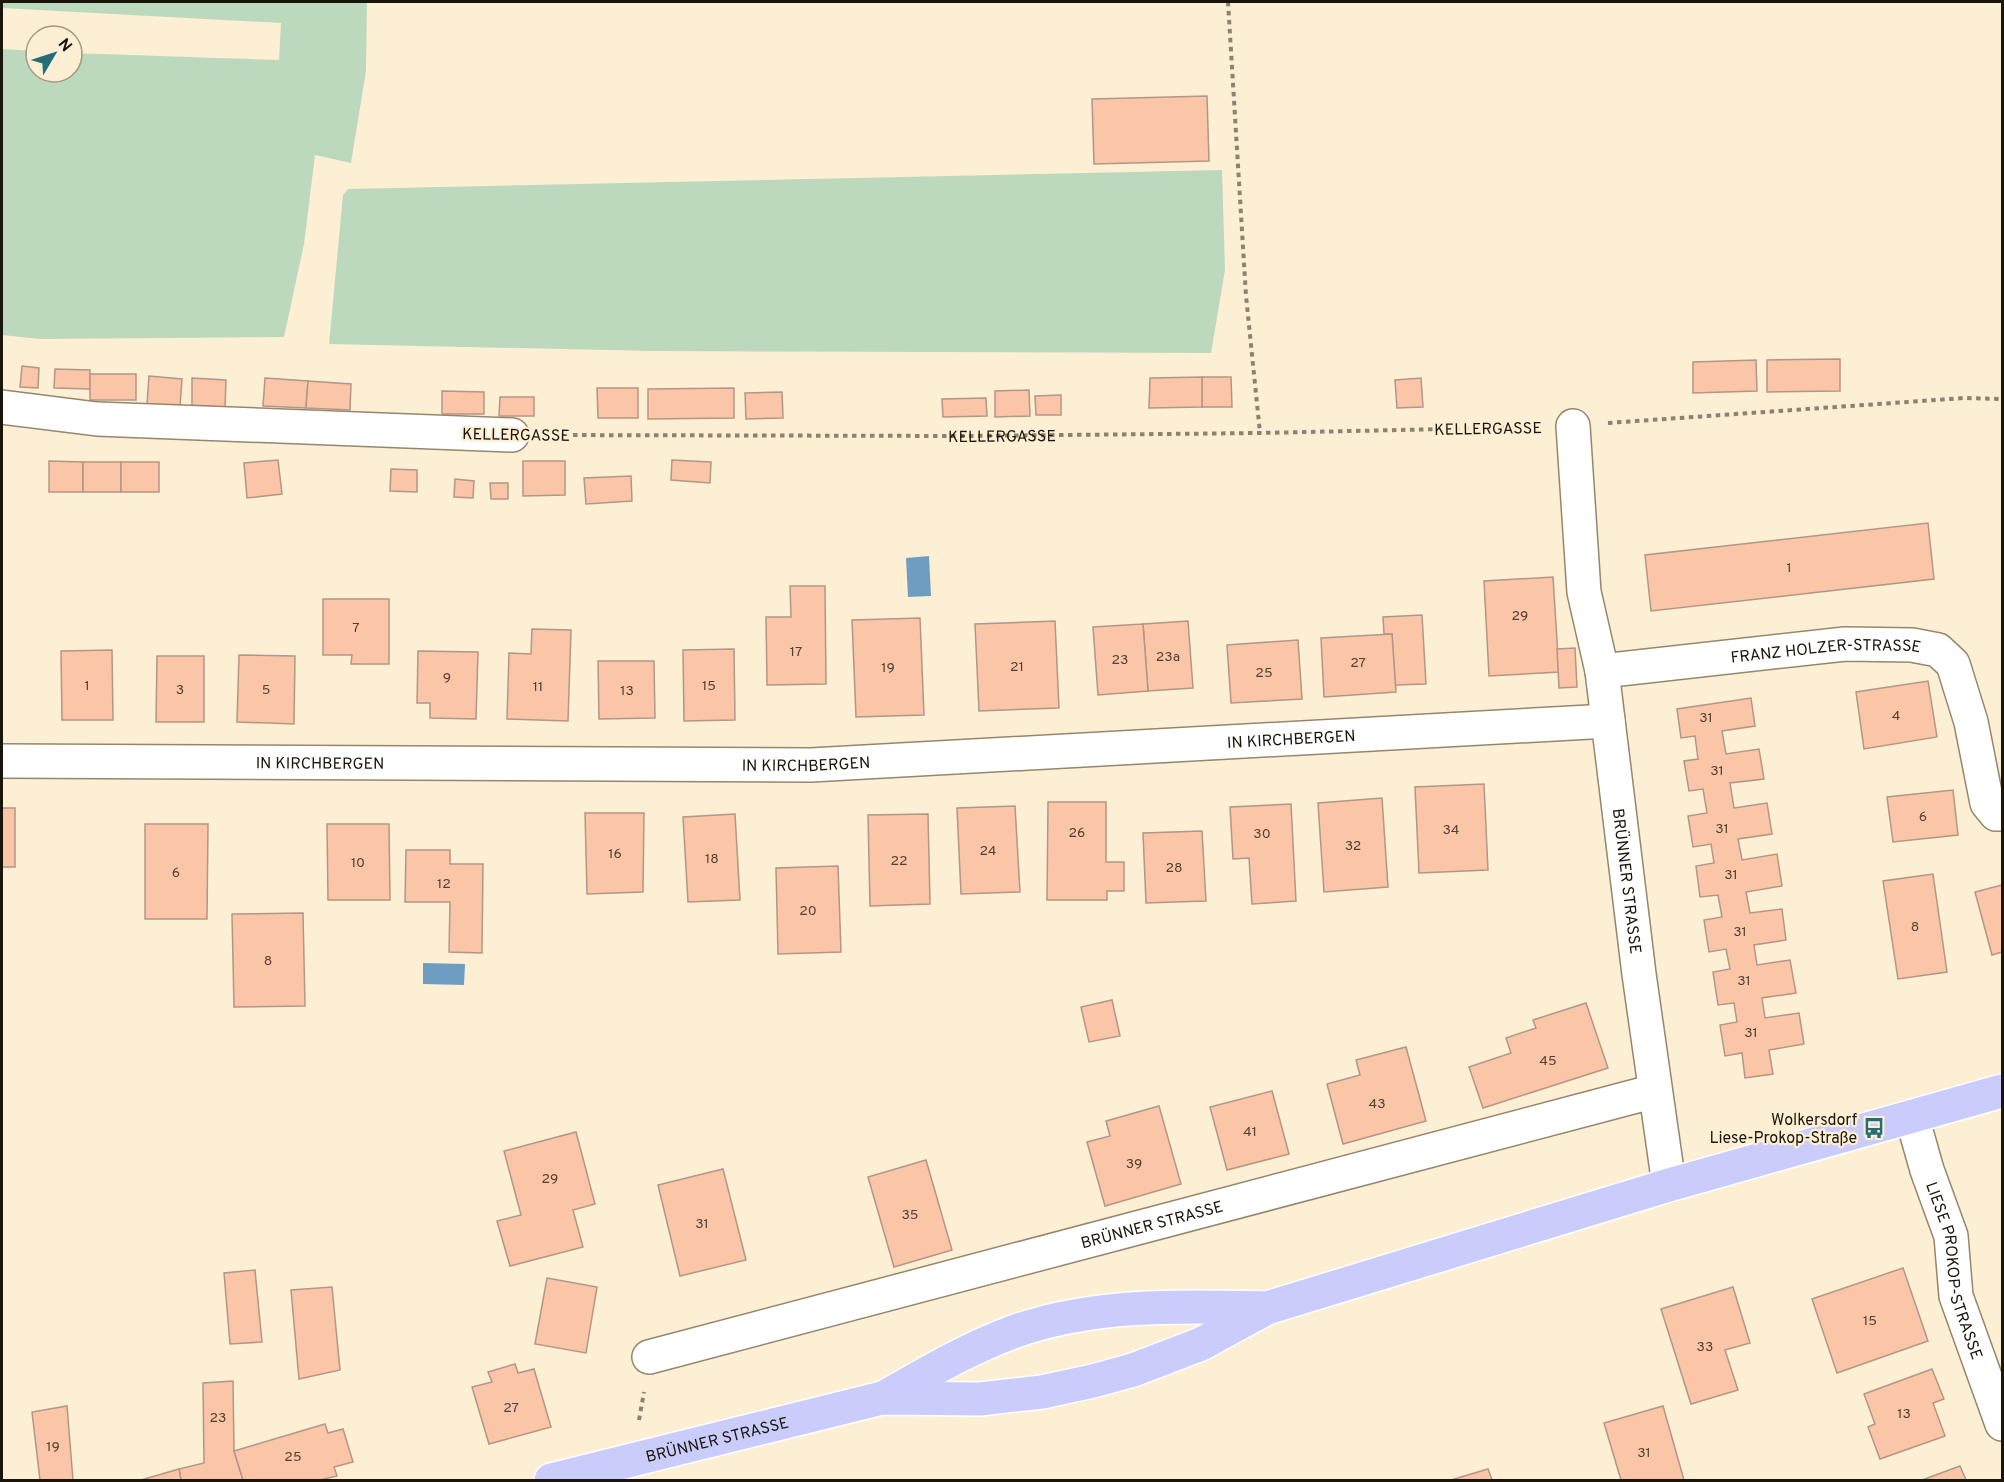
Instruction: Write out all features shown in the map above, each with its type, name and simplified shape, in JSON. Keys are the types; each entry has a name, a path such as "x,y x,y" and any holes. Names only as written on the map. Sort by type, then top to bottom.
{"main road":[{"name":"BRÜNNER STRASSE","path":"551,1480 882,1398 980,1399 1042,1392 1093,1381 1133,1370 1201,1344 1268,1308 1669,1185 2002,1091"},
{"name":"BRÜNNER STRASSE","path":"882,1398 963,1353 1015,1332 1072,1317 1115,1311 1192,1307 1268,1308"}],"street":[{"name":"KELLERGASSE","path":"2,407 97,419 513,435"},
{"name":"BRÜNNER STRASSE","path":"1573,426 1584,592 1602,671 1654,1091 1669,1185"},
{"name":"FRANZ HOLZER-STRASSE","path":"1602,671 1845,644 1912,645 1938,650 1953,664 1971,722 1987,803 1996,814 2002,814"},
{"name":"IN KIRCHBERGEN","path":"2,761 811,765 1608,721"},
{"name":"BRÜNNER STRASSE","path":"649,1357 1654,1091"},
{"name":"LIESE PROKOP-STRASSE","path":"1912,1117 1951,1236 1956,1296 2002,1424"}],"path":[{"path":"1228,2 1246,296 1260,433"},
{"name":"KELLERGASSE","path":"513,435 965,436 1260,433 1573,426 1964,398 2002,399"},
{"path":"634,1459 649,1357"}],"green space":[{"path":"2,2 367,2 366,71 351,163 315,155 304,244 284,337 40,339 2,335 2,49 24,50 24,84 84,84 84,53 279,60 281,23 2,8"},
{"path":"1222,170 1225,270 1211,353 653,351 329,344 343,195 348,189"}],"water":[{"path":"929,556 931,596 908,597 906,558"},
{"path":"423,963 465,964 464,985 423,984"}],"building":[{"path":"1207,96 1209,161 1094,164 1092,99"},
{"path":"1840,359 1840,391 1767,392 1767,360"},
{"path":"1756,360 1757,391 1693,393 1693,362"},
{"path":"22,366 39,368 38,388 20,387"},
{"path":"55,369 90,370 90,389 54,388"},
{"path":"90,374 136,374 136,400 90,400"},
{"path":"149,376 182,379 180,406 147,404"},
{"path":"1202,377 1231,377 1232,407 1202,407"},
{"path":"1202,377 1202,407 1149,408 1150,378"},
{"path":"192,378 226,380 225,407 192,406"},
{"path":"265,378 308,381 306,408 263,406"},
{"path":"1421,378 1423,407 1397,408 1395,380"},
{"path":"308,381 351,384 350,410 306,408"},
{"path":"597,388 638,388 638,418 598,418"},
{"path":"734,388 734,418 648,419 648,389"},
{"path":"1029,390 1030,416 995,417 995,391"},
{"path":"442,391 484,392 484,414 442,414"},
{"path":"782,392 783,418 746,419 745,393"},
{"path":"1061,395 1061,415 1036,415 1035,396"},
{"path":"500,397 534,397 534,416 499,416"},
{"path":"986,398 987,416 943,417 942,399"},
{"path":"278,460 282,494 247,498 244,463"},
{"path":"672,460 711,462 710,483 671,480"},
{"path":"49,461 83,462 83,492 49,492"},
{"path":"523,461 565,461 565,495 523,496"},
{"path":"83,462 121,462 121,492 83,492"},
{"path":"121,462 159,462 159,492 121,492"},
{"path":"391,469 417,470 417,492 390,491"},
{"path":"631,476 632,501 586,504 584,478"},
{"path":"455,479 474,481 473,498 454,497"},
{"path":"490,483 508,483 508,499 491,499"},
{"path":"1928,523 1934,579 1651,611 1645,555"},
{"path":"1553,577 1559,672 1489,676 1484,581"},
{"path":"790,586 825,586 826,684 767,685 766,617 791,617"},
{"path":"323,599 389,599 389,664 351,664 352,655 323,655"},
{"path":"1422,615 1426,684 1395,685 1392,634 1384,634 1383,617"},
{"path":"920,618 924,715 856,717 852,620"},
{"path":"1055,621 1059,708 979,711 975,624"},
{"path":"1188,621 1193,688 1148,691 1143,624"},
{"path":"1143,624 1148,691 1098,695 1093,627"},
{"path":"532,629 571,630 568,721 507,719 509,653 531,654"},
{"path":"1392,634 1396,692 1324,697 1321,638"},
{"path":"1298,640 1302,699 1231,703 1227,645"},
{"path":"1575,648 1577,687 1559,688 1557,649"},
{"path":"734,649 735,720 684,721 683,650"},
{"path":"112,650 113,720 62,720 61,651"},
{"path":"418,651 478,652 476,719 430,718 430,703 417,703"},
{"path":"239,655 295,656 294,724 237,722"},
{"path":"157,656 204,656 204,722 156,722"},
{"path":"598,661 654,661 655,718 599,719"},
{"path":"1928,681 1937,737 1864,749 1856,692"},
{"path":"1751,698 1755,726 1722,731 1726,754 1759,749 1764,779 1730,783 1734,808 1767,803 1772,834 1738,839 1742,860 1777,854 1782,886 1746,892 1750,913 1782,909 1786,940 1754,945 1757,965 1790,960 1796,993 1762,998 1765,1018 1799,1013 1804,1044 1769,1050 1773,1074 1745,1078 1742,1053 1725,1056 1720,1025 1737,1022 1734,1003 1718,1005 1713,972 1730,969 1726,949 1709,952 1704,920 1722,917 1718,895 1700,897 1696,866 1714,863 1711,844 1693,847 1688,816 1707,813 1703,789 1689,791 1684,761 1698,759 1695,736 1681,738 1677,709"},
{"path":"1484,784 1488,870 1419,873 1415,787"},
{"path":"1953,790 1958,835 1893,842 1887,797"},
{"path":"1382,798 1388,887 1324,892 1318,803"},
{"path":"1048,802 1106,802 1106,862 1124,862 1124,891 1107,891 1107,900 1047,900"},
{"path":"1291,804 1296,901 1252,904 1249,858 1233,859 1230,807"},
{"path":"1015,806 1020,892 961,894 957,808"},
{"path":"2,808 15,808 15,867 2,867"},
{"path":"585,813 644,813 643,892 587,894"},
{"path":"735,814 740,900 688,902 683,817"},
{"path":"928,814 930,904 870,906 868,815"},
{"path":"145,824 208,824 207,919 145,919"},
{"path":"327,824 389,824 390,900 328,900"},
{"path":"1202,831 1206,901 1146,903 1143,833"},
{"path":"406,850 450,850 450,864 483,864 482,953 449,952 450,902 405,902"},
{"path":"838,866 841,952 778,954 776,868"},
{"path":"1933,874 1947,972 1898,979 1883,881"},
{"path":"2002,885 2002,952 1992,955 1975,892"},
{"path":"303,913 305,1006 234,1007 232,914"},
{"path":"1112,1000 1120,1036 1089,1042 1081,1007"},
{"path":"1586,1003 1608,1068 1483,1108 1469,1067 1511,1053 1506,1038 1536,1028 1533,1020"},
{"path":"1406,1047 1426,1121 1343,1144 1327,1084 1360,1075 1356,1060"},
{"path":"1272,1091 1289,1154 1227,1170 1210,1107"},
{"path":"1159,1106 1181,1184 1105,1206 1087,1142 1110,1136 1106,1121"},
{"path":"576,1132 595,1204 573,1210 583,1247 510,1266 497,1221 521,1215 504,1151"},
{"path":"926,1160 952,1250 894,1267 868,1177"},
{"path":"723,1169 746,1260 680,1276 658,1185"},
{"path":"1903,1268 1928,1341 1837,1373 1812,1299"},
{"path":"255,1270 262,1342 230,1344 224,1273"},
{"path":"547,1278 597,1287 586,1353 535,1344"},
{"path":"332,1287 340,1370 299,1379 291,1290"},
{"path":"1733,1287 1750,1343 1725,1350 1738,1390 1691,1404 1661,1309"},
{"path":"515,1364 518,1373 534,1369 551,1427 489,1444 472,1387 492,1382 488,1372"},
{"path":"1932,1369 1944,1399 1933,1403 1945,1436 1880,1459 1868,1427 1875,1424 1864,1394"},
{"path":"233,1381 234,1451 243,1480 181,1480 179,1469 204,1463 203,1383"},
{"path":"67,1406 73,1480 40,1480 32,1412"},
{"path":"1663,1406 1684,1480 1621,1480 1604,1423"},
{"path":"325,1424 328,1433 343,1429 353,1462 334,1467 337,1476 320,1480 243,1480 234,1451"},
{"path":"1960,1466 1966,1480 1922,1480"},
{"path":"179,1469 181,1480 141,1480"},
{"path":"1488,1469 1492,1480 1451,1480"}],"place":[{"name":"Wolkersdorf Liese-Prokop-Straße","path":"1874,1128"}]}
